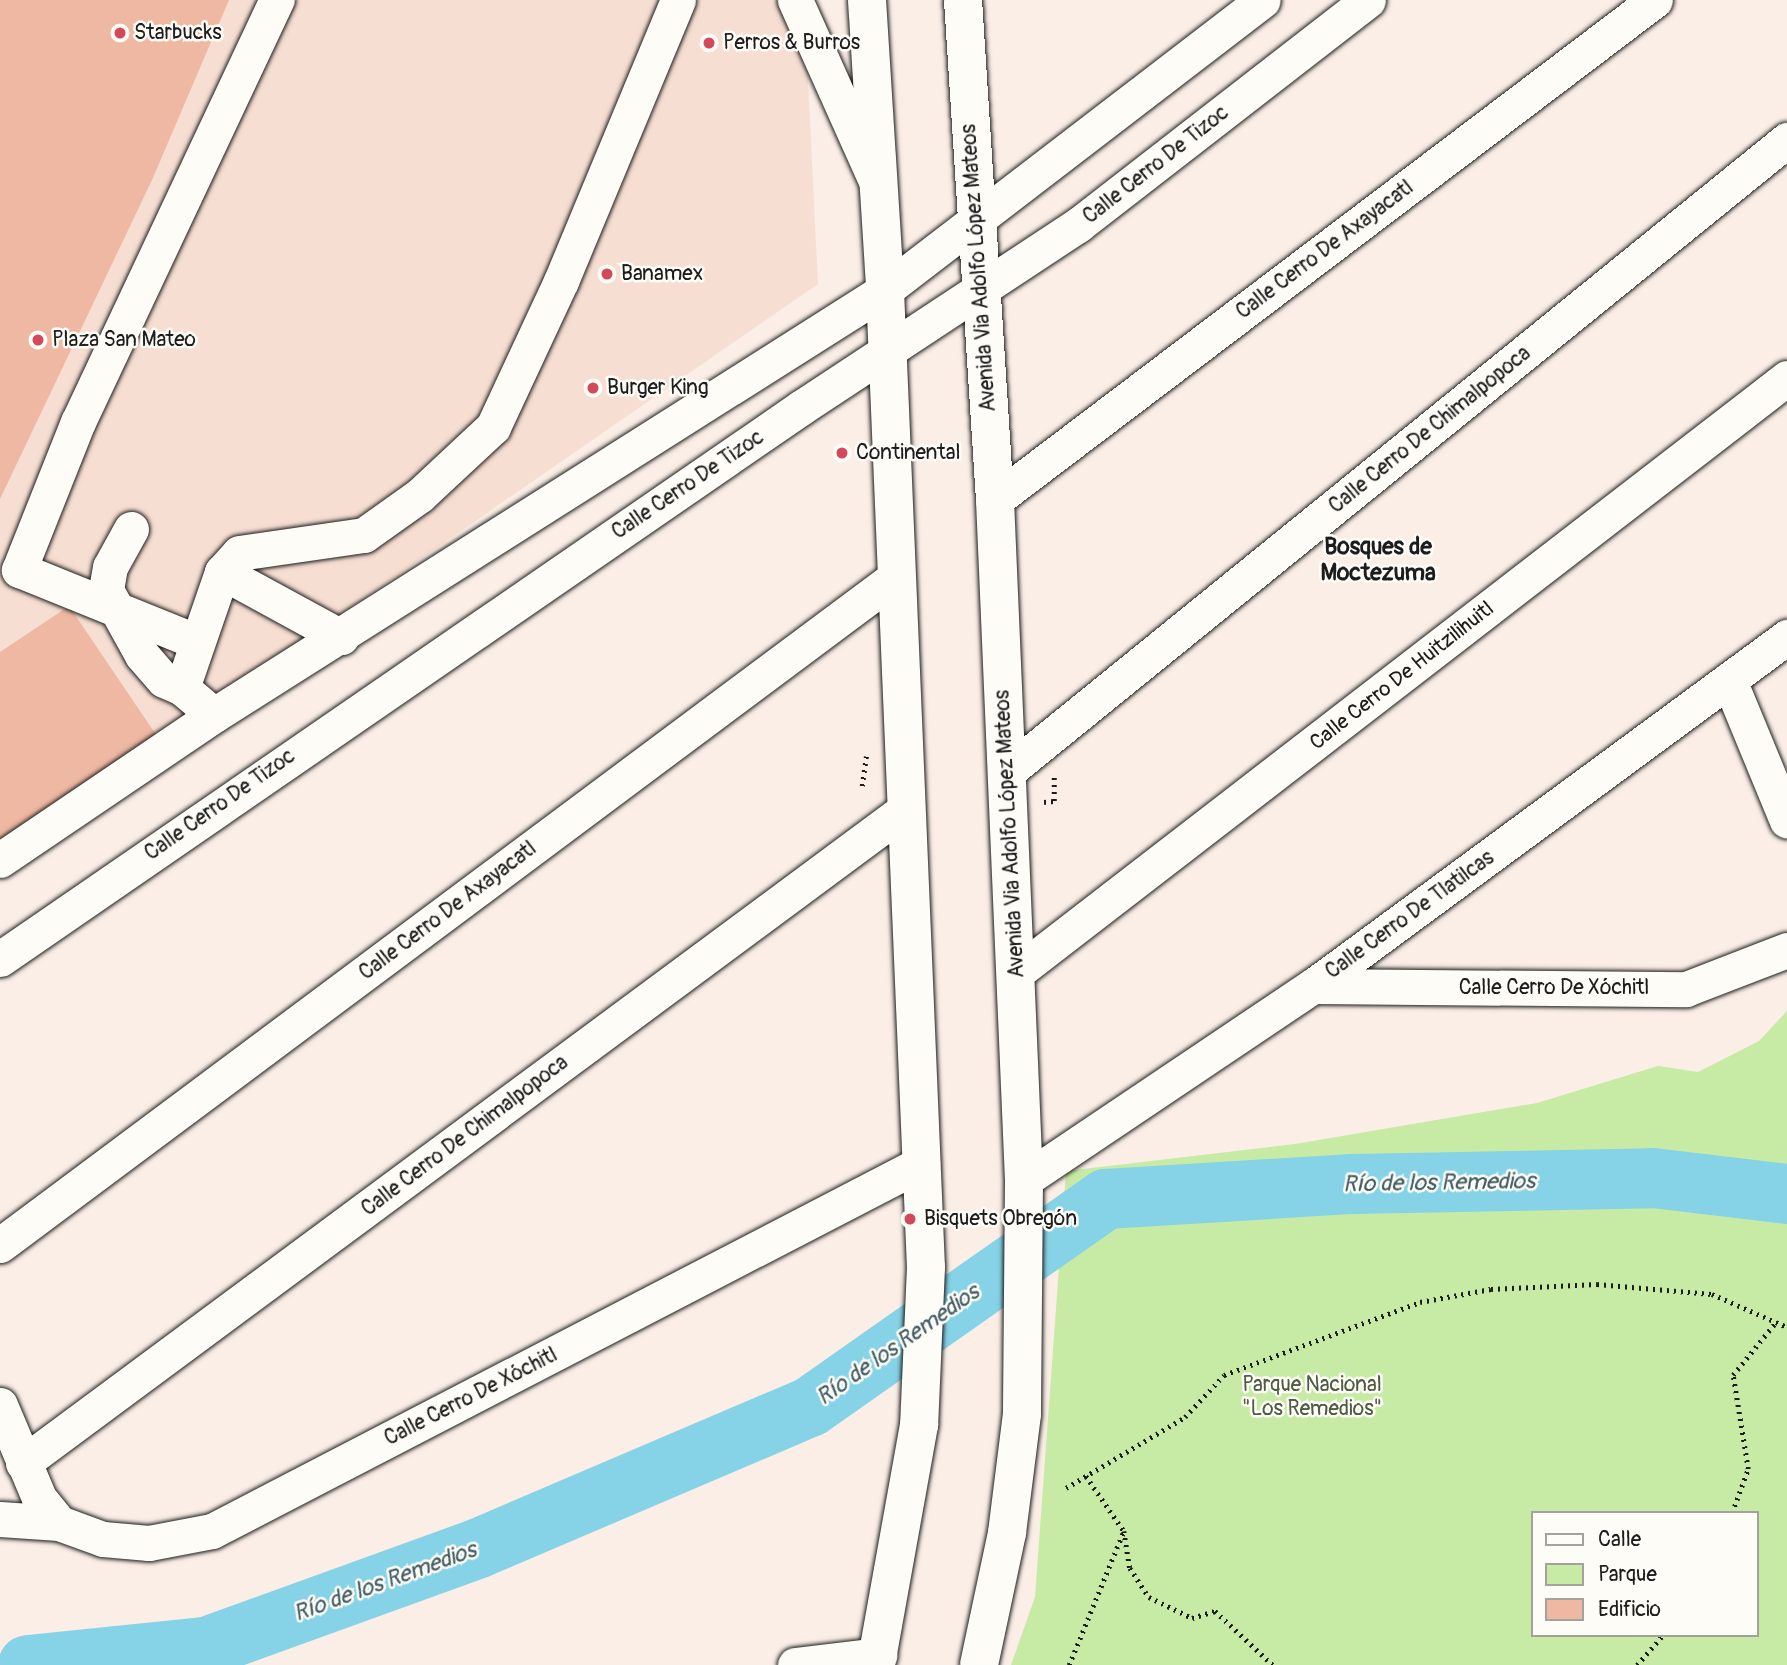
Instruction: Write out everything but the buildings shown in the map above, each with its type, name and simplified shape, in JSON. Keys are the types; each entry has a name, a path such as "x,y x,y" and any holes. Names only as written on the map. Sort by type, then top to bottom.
{"main road":[{"path":"867,0 875,179 885,290 885,355 926,1267 919,1425 878,1660"},
{"name":"Avenida Via Adolfo López Mateos","path":"970,5 974,224 995,500 1024,1180 1022,1414 1007,1534 979,1665"}],"street":[{"path":"195,641 119,614 19,569 147,270 277,0"},
{"path":"182,688 195,641 222,572 239,553 365,535 420,495 493,427 561,281 678,0"},
{"path":"795,0 875,179"},
{"path":"0,860 214,715 885,290 1263,0"},
{"name":"Calle Cerro De Tizoc","path":"0,959 1078,225 1368,0"},
{"name":"Calle Cerro De Axayacatl","path":"995,500 1655,0"},
{"name":"Calle Cerro De Chimalpopoca","path":"1007,772 1787,141"},
{"name":"Calle Cerro De Huitzilihuitl","path":"1016,973 1787,378"},
{"path":"131,529 110,567 106,590 142,655 164,680 182,688 214,715"},
{"path":"222,572 341,637"},
{"name":"Calle Cerro De Axayacatl","path":"0,1245 897,576"},
{"name":"Calle Cerro De Tlatilcas","path":"1024,1180 1313,986 1787,637"},
{"path":"1730,680 1787,821"},
{"name":"Calle Cerro De Chimalpopoca","path":"23,1463 906,809"},
{"name":"Calle Cerro De Xóchitl","path":"1313,986 1686,989 1787,950"},
{"name":"Calle Cerro De Xóchitl","path":"0,1519 59,1523 103,1539 149,1543 212,1531 922,1163"},
{"path":"0,1405 39,1498 59,1523"},
{"path":"795,1665 878,1660"}],"path":[{"path":"862,786 868,742"},
{"path":"1066,1488 1185,1417 1224,1375 1420,1302 1491,1289 1597,1284 1712,1294 1787,1327"},
{"path":"1733,1511 1748,1469 1733,1375 1776,1322"},
{"path":"1086,1476 1124,1531 1130,1568 1149,1597 1192,1618 1215,1611 1273,1665"},
{"path":"1069,1665 1124,1531"},
{"path":"1637,1665 1661,1637"}],"shaded area":[{"path":"0,0 804,0 818,284 0,850"}],"green space":[{"name":"Parque Nacional \"Los Remedios\"","path":"1787,1011 1787,1665 1011,1665 1035,1597 1066,1171 1295,1144 1537,1103 1658,1066 1698,1072 1759,1041"}],"waterway":[{"name":"Río de los Remedios","path":"28,1665 206,1647 479,1548 810,1407 1106,1199 1353,1184 1653,1178 1787,1194"}],"place":[{"name":"Starbucks","path":"120,33"},
{"name":"Perros & Burros","path":"709,43"},
{"name":"Banamex","path":"607,274"},
{"name":"Plaza San Mateo","path":"38,340"},
{"name":"Burger King","path":"593,388"},
{"name":"Continental","path":"842,453"},
{"name":"Bisquets Obregón","path":"910,1219"}],"district":[{"name":"Bosques de Moctezuma","path":"1378,560"}]}
